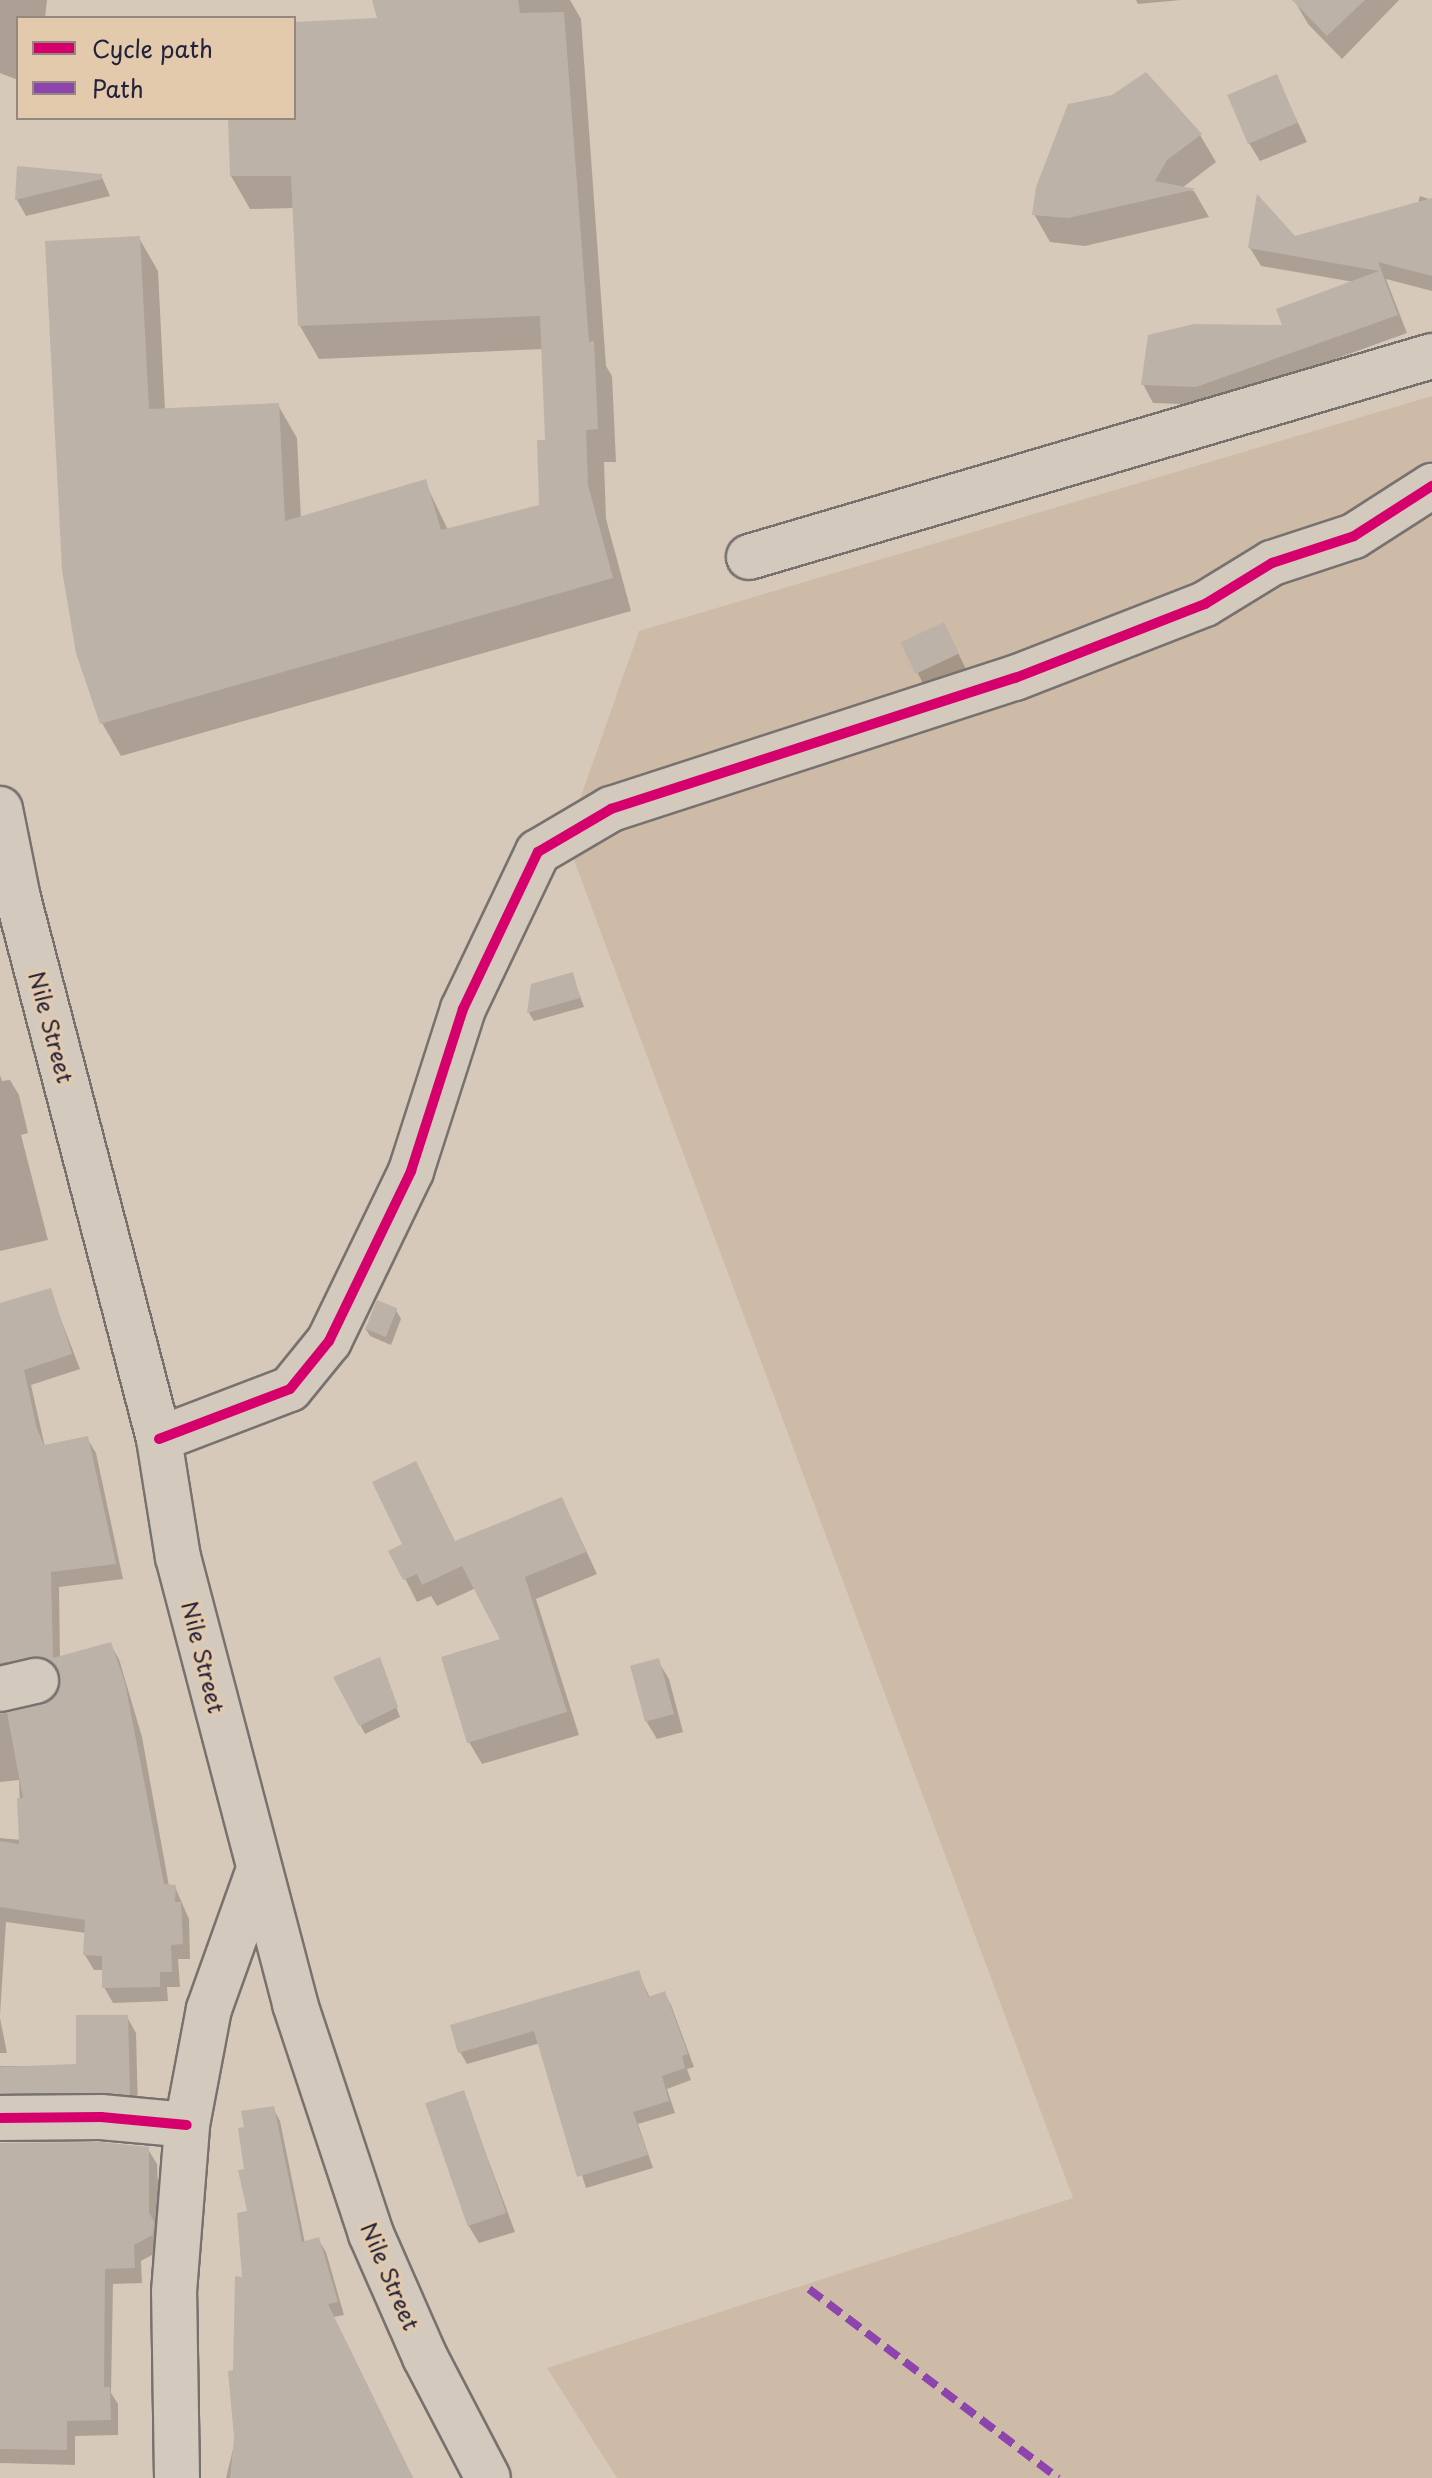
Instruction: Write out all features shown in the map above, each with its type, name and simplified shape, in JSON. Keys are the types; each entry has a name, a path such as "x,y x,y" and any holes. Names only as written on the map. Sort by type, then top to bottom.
{"street":[{"path":"749,557 1432,356"},
{"path":"159,1439 290,1389 329,1341 411,1171 463,1009 538,852 611,809 1015,678 1205,604 1272,563 1354,536 1432,486"},
{"name":"Nile Street","path":"0,809 18,898 159,1439 178,1557 295,2004 371,2234 425,2357 488,2478"},
{"path":"177,2478 174,2292 187,2125 209,2009 258,1872"},
{"path":"0,2118 101,2117 187,2125"}],"shaded area":[{"path":"1432,396 1432,2478 617,2478 547,2368 1073,2198 566,839 639,631"}],"building":[{"path":"372,0 518,0 520,13 564,12 589,342 594,341 598,429 586,430 588,485 613,578 100,724 76,653 62,570 45,241 140,236 149,409 279,403 285,521 426,479 441,530 539,505 537,440 545,440 540,316 298,326 291,176 230,176 228,120 296,120 296,22 377,18"},
{"path":"1292,0 1365,0 1327,36"},
{"path":"1146,72 1202,134 1167,160 1155,181 1196,189 1068,218 1032,215 1036,187 1068,104 1112,95"},
{"path":"1277,74 1298,123 1248,144 1227,95"},
{"path":"17,166 102,174 102,179 15,200"},
{"path":"1257,194 1295,236 1432,198 1432,276 1378,262 1398,315 1196,387 1141,385 1148,335 1194,324 1282,325 1276,309 1379,271 1248,248"},
{"path":"944,622 959,654 915,674 900,642"},
{"path":"573,972 580,998 527,1013 531,984"},
{"path":"51,1288 72,1354 24,1370 37,1429 44,1445 88,1436 116,1564 51,1572 53,1658 111,1642 125,1683 164,1884 176,1885 175,1902 181,1902 183,1944 171,1945 172,1972 160,1972 160,1987 102,1988 102,1956 83,1955 85,1920 0,1907 0,1841 19,1844 17,1798 23,1798 7,1713 52,1700 60,1676 43,1657 0,1663 0,1303"},
{"path":"377,1300 397,1308 386,1337 365,1329"},
{"path":"416,1461 455,1541 562,1497 586,1552 525,1577 567,1712 467,1743 441,1657 500,1639 462,1566 422,1585 417,1574 403,1580 388,1551 402,1544 372,1482"},
{"path":"380,1657 398,1707 359,1726 333,1677"},
{"path":"659,1658 674,1714 645,1722 630,1666"},
{"path":"639,1970 648,1997 665,1991 688,2054 682,2056 685,2068 662,2076 669,2101 633,2112 648,2155 577,2177 534,2031 458,2053 450,2025"},
{"path":"76,2015 128,2015 130,2095 0,2093 0,2067 76,2064"},
{"path":"464,2090 506,2213 468,2226 425,2103"},
{"path":"274,2106 302,2242 319,2237 338,2302 328,2304 413,2478 230,2478 234,2437 228,2371 233,2370 235,2276 242,2277 237,2213 247,2211 238,2170 244,2169 238,2128 244,2127 241,2111"},
{"path":"100,2142 149,2147 149,2212 154,2222 153,2235 134,2245 135,2268 105,2269 104,2387 110,2387 111,2420 67,2421 67,2450 0,2449 0,2143"}],"marked path":[{"path":"809,2289 1058,2478"}],"cycle path":[{"path":"159,1439 290,1389 329,1341 411,1171 463,1009 538,852 611,809 1015,678 1205,604 1272,563 1354,536 1432,486"},
{"path":"0,2118 101,2117 187,2125"}]}
